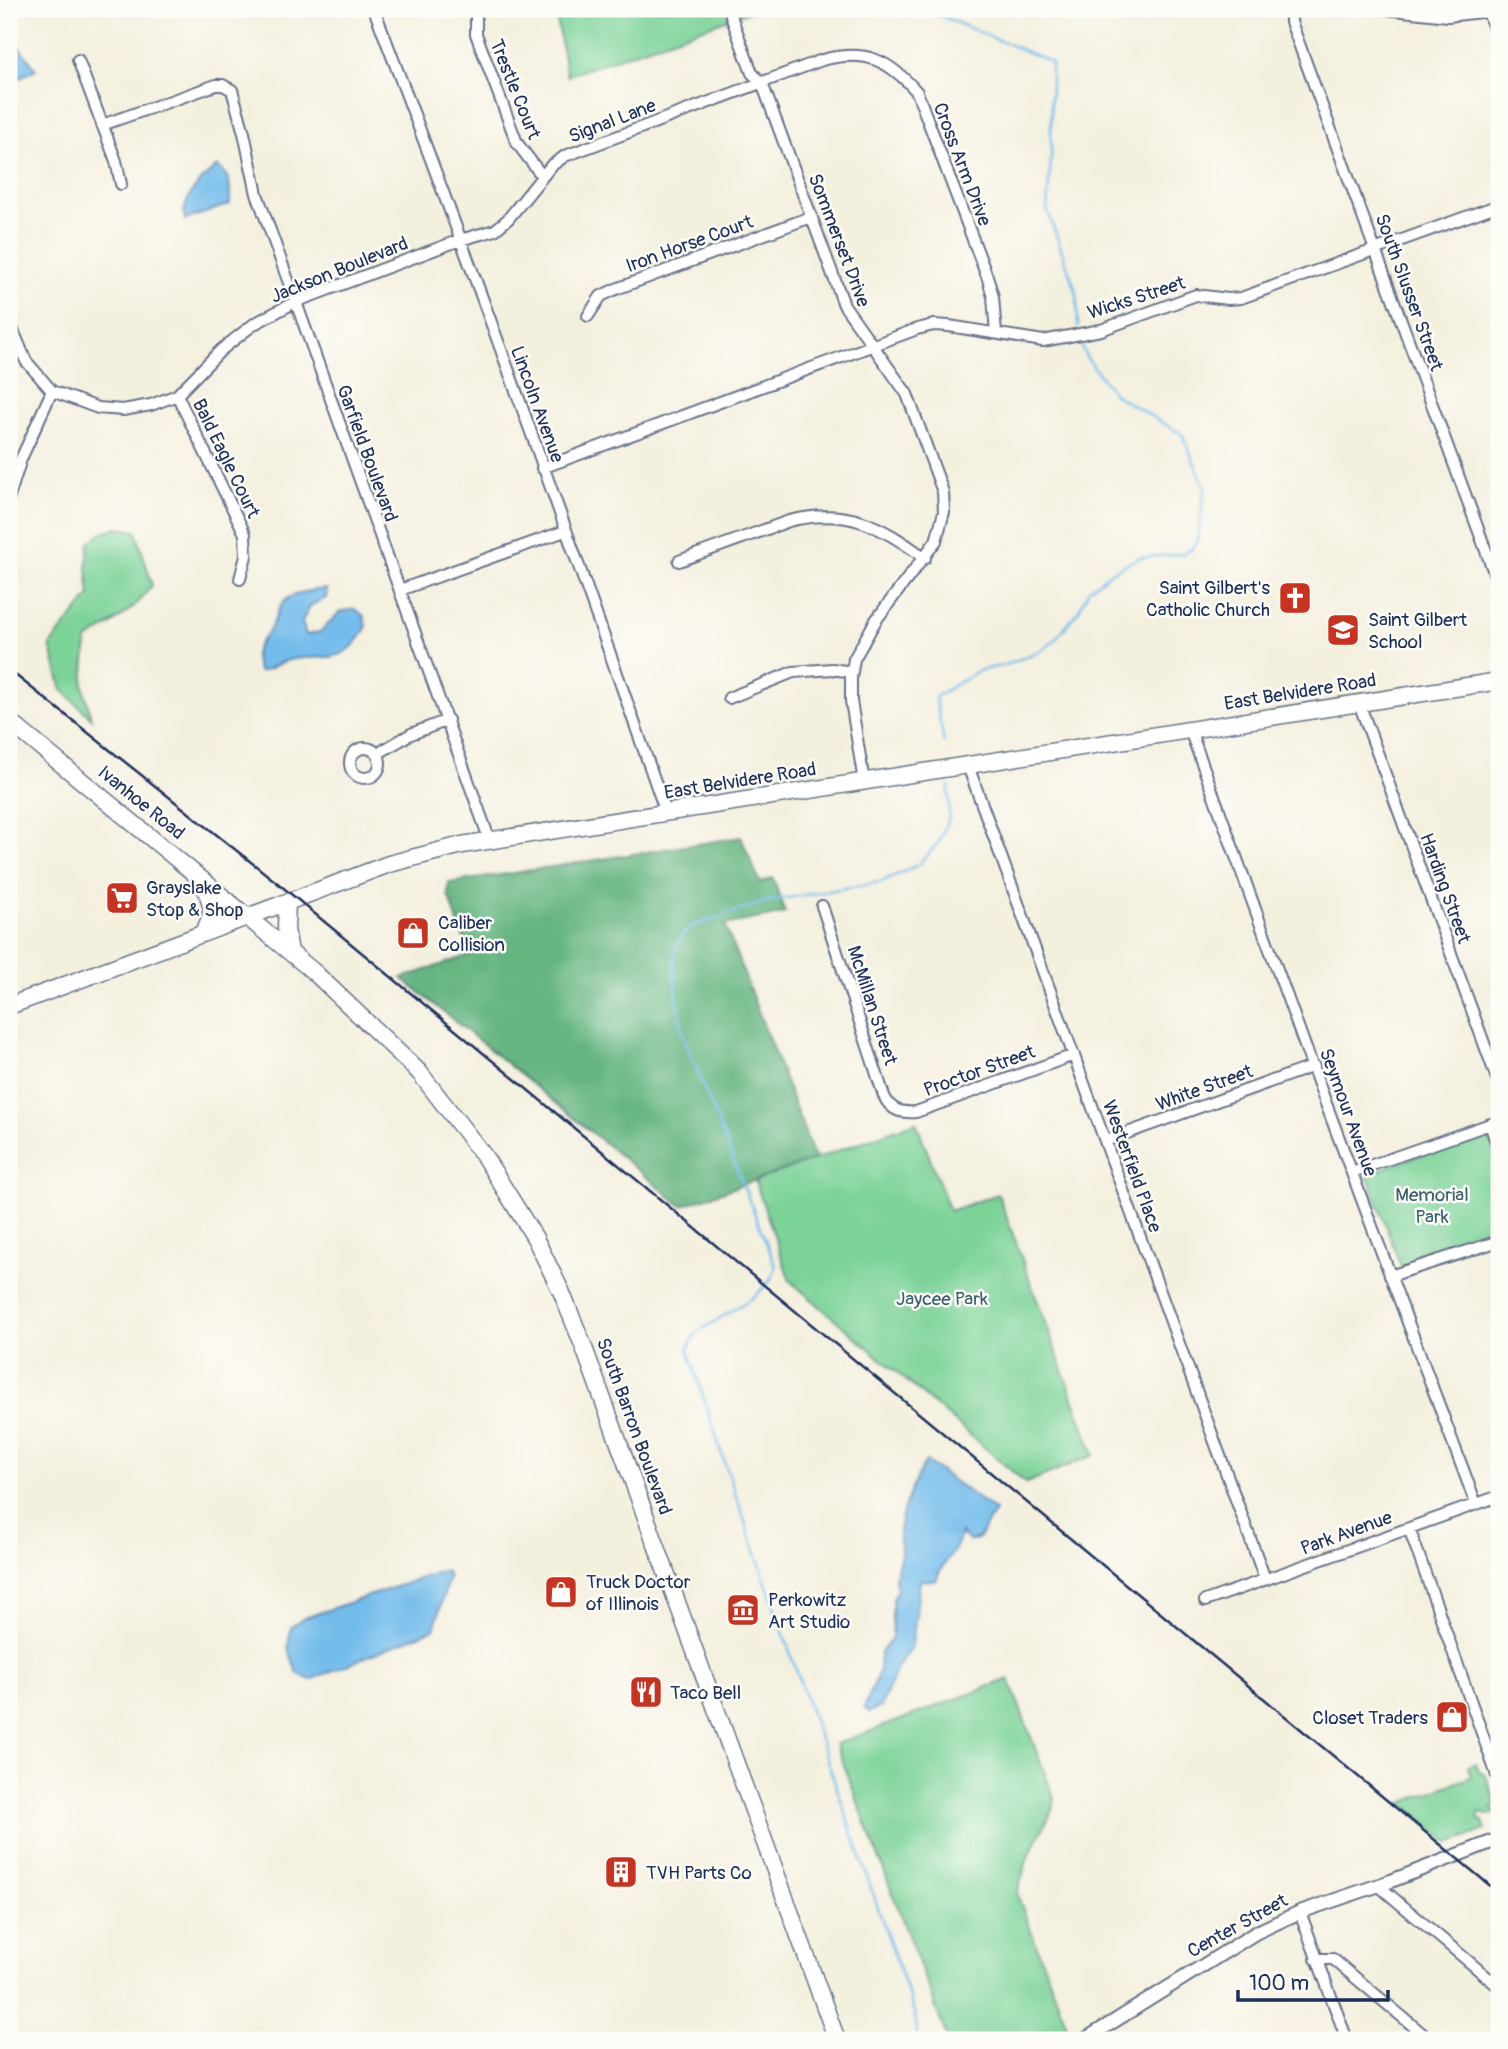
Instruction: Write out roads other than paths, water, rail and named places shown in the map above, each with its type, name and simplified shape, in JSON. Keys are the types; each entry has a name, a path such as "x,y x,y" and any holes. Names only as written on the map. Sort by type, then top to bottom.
{"main road":[{"name":"East Belvidere Road","path":"9,1006 389,864 462,845 1499,681"},
{"name":"Ivanhoe Road","path":"9,721 247,917"},
{"path":"202,880 212,905 209,923 202,934"},
{"path":"287,902 286,929 290,951"},
{"name":"South Barron Boulevard","path":"247,917 314,972 419,1072 484,1156 535,1238 583,1345 837,2040"}],"street":[{"name":"Lincoln Avenue","path":"374,9 434,165 666,813"},
{"name":"Trestle Court","path":"476,9 476,34 517,143 542,176"},
{"name":"South Slusser Street","path":"1291,9 1291,22 1499,586"},
{"path":"1385,9 1448,16 1488,10 1499,42"},
{"name":"Sommerset Drive","path":"731,16 752,73 762,83 844,305 907,394 943,492 944,512 936,541 863,640 854,659 851,701 864,782"},
{"name":"Cross Arm Drive","path":"762,83 822,60 855,55 882,62 905,78 917,92 924,108 988,279 993,297 996,333"},
{"path":"78,60 116,161 121,184"},
{"name":"Signal Lane","path":"460,240 495,230 508,219 551,166 565,156 762,83"},
{"name":"Garfield Boulevard","path":"102,125 216,85 228,87 235,97 257,194 490,841"},
{"name":"Wicks Street","path":"542,468 934,325 1043,341 1101,330 1196,295 1241,298 1499,205"},
{"name":"Iron Horse Court","path":"588,316 601,296 811,217"},
{"name":"Jackson Boulevard","path":"9,321 26,361 52,391 97,408 123,410 151,405 177,395 221,350 254,324 295,302 460,240"},
{"path":"9,497 21,459 52,391"},
{"name":"Bald Eagle Court","path":"177,395 245,534 246,556 240,579"},
{"path":"680,561 789,522 827,516 876,526 894,535 925,558"},
{"path":"400,590 565,530"},
{"path":"729,698 793,672 832,669 852,672"},
{"name":"Harding Street","path":"1359,703 1499,1084"},
{"path":"377,754 411,734 448,720"},
{"name":"Seymour Avenue","path":"1190,730 1476,1504"},
{"name":"Westerfield Place","path":"968,766 1265,1579"},
{"name":"McMillan Street","path":"822,906 884,1096 896,1111"},
{"name":"Proctor Street","path":"896,1111 916,1112 1074,1055"},
{"name":"White Street","path":"1105,1141 1314,1066"},
{"path":"1352,1172 1494,1123 1499,1150"},
{"path":"1391,1276 1499,1241"},
{"name":"Park Avenue","path":"1205,1601 1499,1496"},
{"path":"1409,1528 1499,1782"},
{"name":"Center Street","path":"1084,2040 1257,1932 1300,1912 1380,1886 1499,1839"},
{"path":"1380,1886 1499,1987"},
{"path":"1300,1912 1347,2040"},
{"path":"1316,1959 1332,1959 1430,2040"}],"water":[{"path":"9,34 36,69 9,84"},
{"path":"217,166 228,178 230,204 185,220 184,212 189,196"},
{"path":"327,589 326,598 311,605 302,621 306,635 320,632 340,612 355,609 364,616 366,628 358,641 341,654 289,660 259,672 255,653 282,603 299,593"},
{"path":"926,1461 995,1511 979,1538 970,1541 961,1533 936,1581 920,1580 912,1646 897,1668 881,1707 869,1712 864,1708 879,1672 880,1654 892,1637 892,1602 897,1589 895,1578 901,1556 899,1534 902,1515 912,1487"},
{"path":"445,1570 449,1577 434,1629 310,1680 297,1673 288,1647 291,1627 304,1618"}],"waterway":[{"path":"924,9 1051,62 1051,158 1047,209 1077,294 1078,326"},
{"path":"944,742 935,697 978,671 1005,665 1042,650 1054,641 1079,610 1089,589 1113,571 1138,558 1182,554 1191,550 1197,541 1205,487 1182,434 1115,395 1086,357 1079,340"},
{"path":"913,2040 917,2031 915,2015 688,1349 696,1333 754,1297 770,1281 776,1267 682,1032 674,975 675,950 681,936 693,926 764,902 881,882 918,865 939,842 949,818 949,786"}],"railway":[{"path":"9,670 280,885 1499,1893"}],"place":[{"name":"Saint Gilbert's Catholic Church","path":"1295,598"},
{"name":"Saint Gilbert School","path":"1343,630"},
{"name":"Grayslake Stop & Shop","path":"122,898"},
{"name":"Caliber Collision","path":"413,933"},
{"name":"Truck Doctor of Illinois","path":"561,1592"},
{"name":"Perkowitz Art Studio","path":"743,1610"},
{"name":"Taco Bell","path":"646,1692"},
{"name":"Closet Traders","path":"1452,1717"},
{"name":"TVH Parts Co","path":"621,1872"}],"park label":[{"name":"Memorial Park","path":"1432,1205"},
{"name":"Jaycee Park","path":"942,1298"}]}
